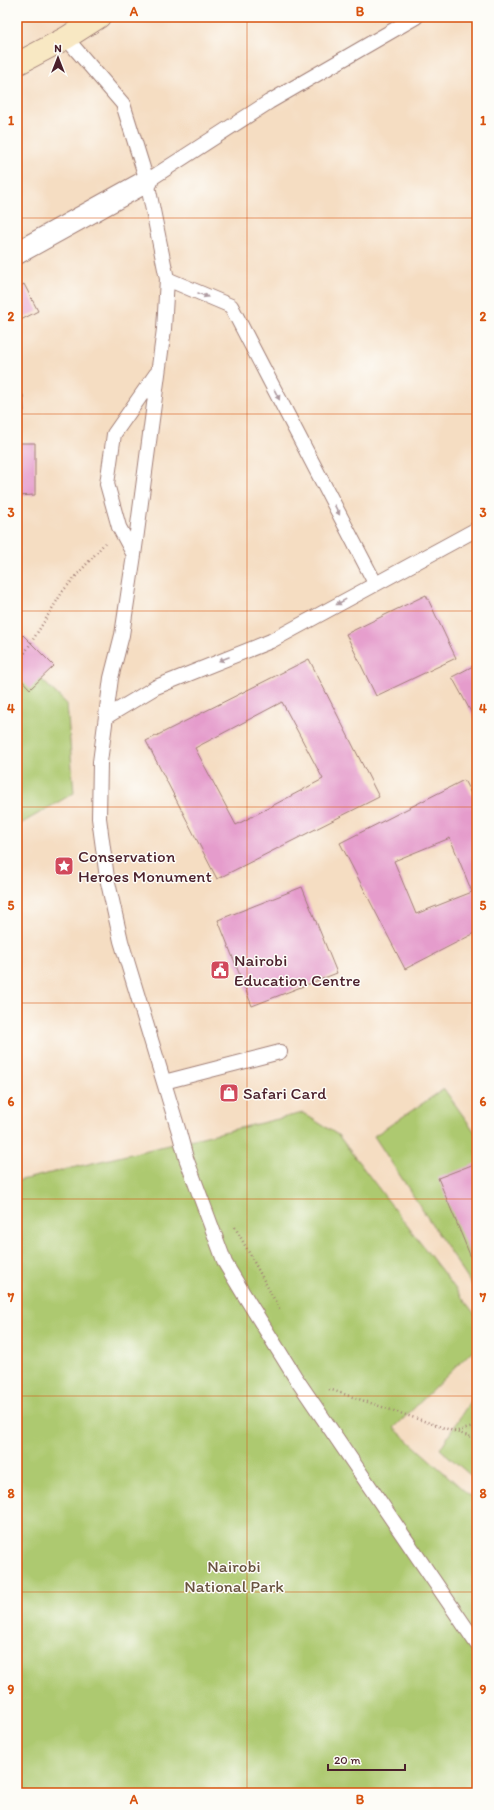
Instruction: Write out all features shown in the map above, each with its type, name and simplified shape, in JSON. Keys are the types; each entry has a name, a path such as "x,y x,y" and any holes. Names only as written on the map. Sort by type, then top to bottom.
{"main road":[{"path":"17,64 66,38 99,17"}],"street":[{"path":"17,253 147,181"}],"lane":[{"path":"147,181 268,102 416,17"},
{"path":"66,38 123,104 147,181 167,279 164,329 134,555 122,634 111,678 100,762 99,818 107,878 122,941 186,1158 225,1263 295,1377 477,1644"},
{"path":"167,279 231,306 375,583"},
{"path":"134,555 118,527 107,484 114,434 158,372"},
{"path":"106,717 156,687 271,641 375,583 477,529"},
{"path":"164,1082 280,1052"}],"path":[{"path":"17,662 63,591 118,527"},
{"path":"234,1225 283,1316"},
{"path":"328,1389 477,1439"},
{"path":"454,1432 477,1426"}],"green space":[{"path":"17,656 67,704 74,793 17,826"},
{"path":"444,1089 477,1135 477,1293 374,1136"},
{"name":"Nairobi National Park","path":"303,1113 338,1135 477,1317 477,1346 394,1428 477,1502 477,1793 17,1793 17,1181"},
{"path":"477,1390 477,1481 440,1449"}],"building":[{"path":"24,284 38,311 17,322 17,288"},
{"path":"23,395 24,411 17,411 17,396"},
{"path":"17,443 35,443 35,495 17,496"},
{"path":"426,595 456,658 376,696 346,634"},
{"path":"23,635 54,666 30,689 17,675 17,641"},
{"path":"309,659 379,797 217,879 146,741","holes":["282,702 323,779 236,825 195,748"]},
{"path":"477,664 477,723 452,677"},
{"path":"464,780 477,805 477,932 405,969 340,843","holes":["450,838 472,892 416,914 394,861"]},
{"path":"302,887 337,973 252,1006 218,920"},
{"path":"477,1163 477,1272 438,1178"}],"place":[{"name":"Conservation Heroes Monument","path":"64,866"},
{"name":"Nairobi Education Centre","path":"220,970"},
{"name":"Safari Card","path":"229,1093"}]}
